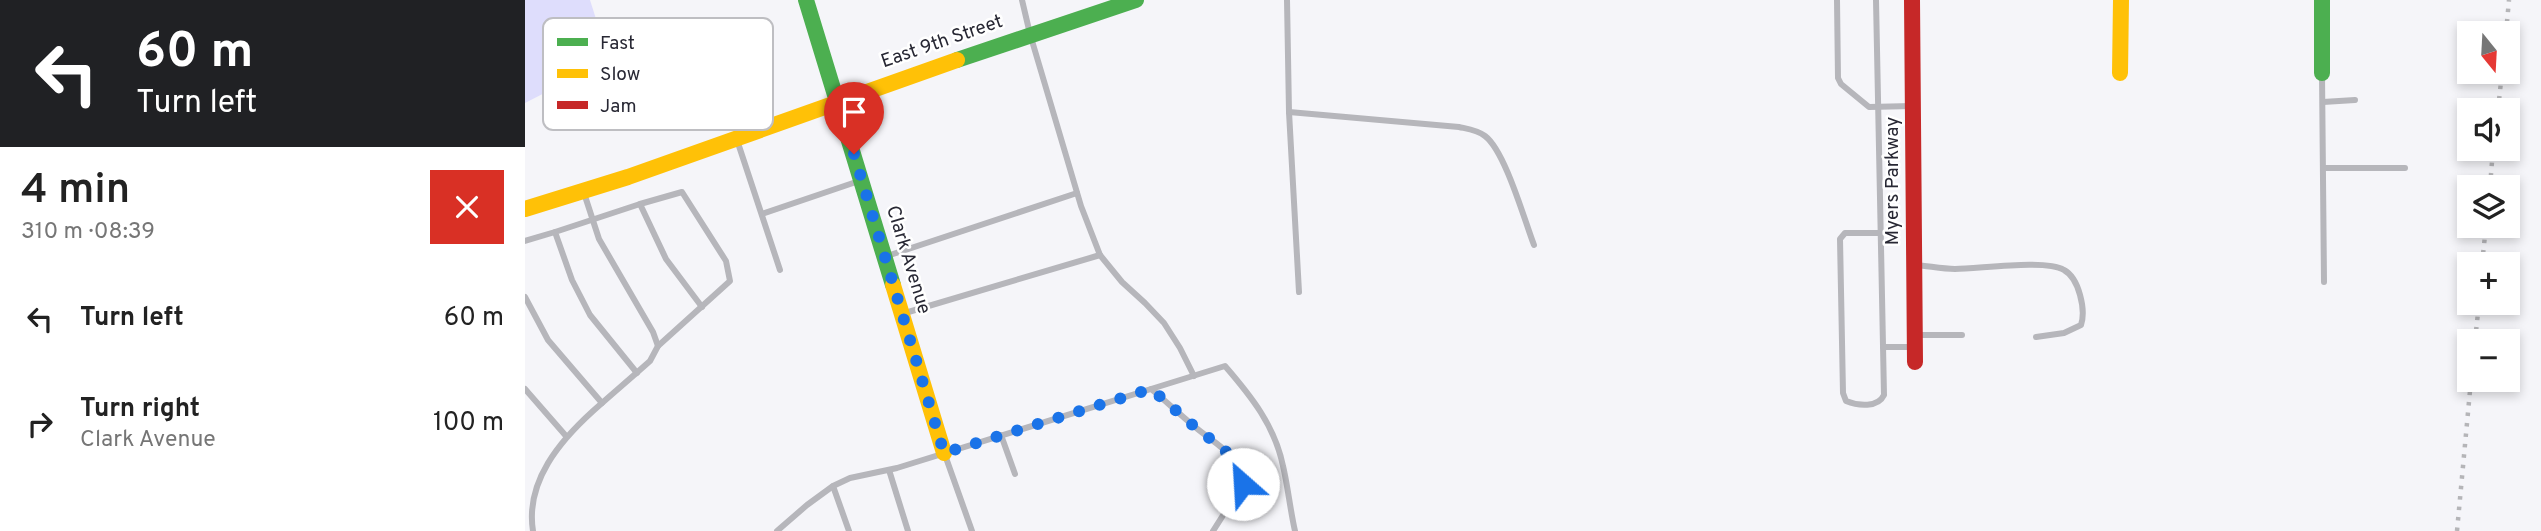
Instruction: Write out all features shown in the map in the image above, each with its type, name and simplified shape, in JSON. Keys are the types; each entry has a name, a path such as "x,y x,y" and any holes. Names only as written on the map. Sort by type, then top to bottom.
{"street":[{"name":"Clark Avenue","path":"806,0 944,453"},
{"name":"East 9th Street","path":"773,126 1030,34 1136,0"},
{"name":"Myers Parkway","path":"1912,0 1915,348"},
{"path":"2120,73 2121,0"},
{"path":"2322,0 2322,73"},
{"name":"East 9th Street","path":"525,209 763,130"}],"lane":[{"path":"1022,0 1077,193 1100,255 1122,282 1164,323 1194,376"},
{"path":"1287,0 1289,112 1299,292"},
{"path":"1837,0 1838,78 1841,84 1865,105 1914,106"},
{"path":"1876,0 1881,233 1883,348 1882,400 1877,404 1853,404 1846,401 1843,393 1840,239 1845,233 1881,233"},
{"path":"2322,73 2324,282"},
{"path":"2323,102 2355,100"},
{"path":"1289,112 1459,127 1485,136 1500,155 1534,245"},
{"path":"737,140 780,270"},
{"path":"2323,168 2405,168"},
{"path":"762,214 863,180"},
{"path":"583,191 591,220 609,258 653,332 658,346"},
{"path":"525,241 682,192 726,261 730,281 658,346 650,361 566,436 543,461 535,474 527,511 533,531"},
{"path":"885,256 1077,193"},
{"path":"640,204 666,259 702,307"},
{"path":"555,232 572,281 590,316 636,373"},
{"path":"903,314 1100,255"},
{"path":"1915,265 1952,269 2032,266 2055,267 2066,271 2077,289 2083,311 2081,325 2064,333 2036,337"},
{"path":"525,297 548,340 602,403"},
{"path":"1883,348 1915,348 1962,335"},
{"path":"777,531 833,486 850,478 889,470 1225,366 1252,396 1279,451 1295,531"},
{"path":"525,389 566,436"},
{"path":"1151,389 1196,429 1224,449 1243,476 1243,484 1213,531"},
{"path":"1001,436 1014,474"},
{"path":"944,453 972,531"},
{"path":"889,470 908,531"},
{"path":"833,486 849,531"}],"shaded area":[{"path":"525,0 590,0 596,18 543,18 543,94 525,103"}],"railway":[{"path":"2507,21 2509,0"},
{"path":"2499,98 2501,84"},
{"path":"2491,175 2492,161"},
{"path":"2483,252 2485,238"},
{"path":"2476,329 2478,315"},
{"path":"2457,531 2470,392"}],"traffic: fast":[{"path":"806,0 893,285"},
{"path":"957,60 1136,0"},
{"path":"2322,0 2322,73"}],"traffic: slow":[{"path":"2120,73 2121,0"},
{"path":"773,125 957,60"},
{"path":"525,209 628,177 760,130"},
{"path":"893,285 944,453"}],"traffic: jam":[{"path":"1912,0 1915,362"}],"route":[{"path":"854,154 944,453 1151,389 1230,455 1239,467 1243,484"}]}
